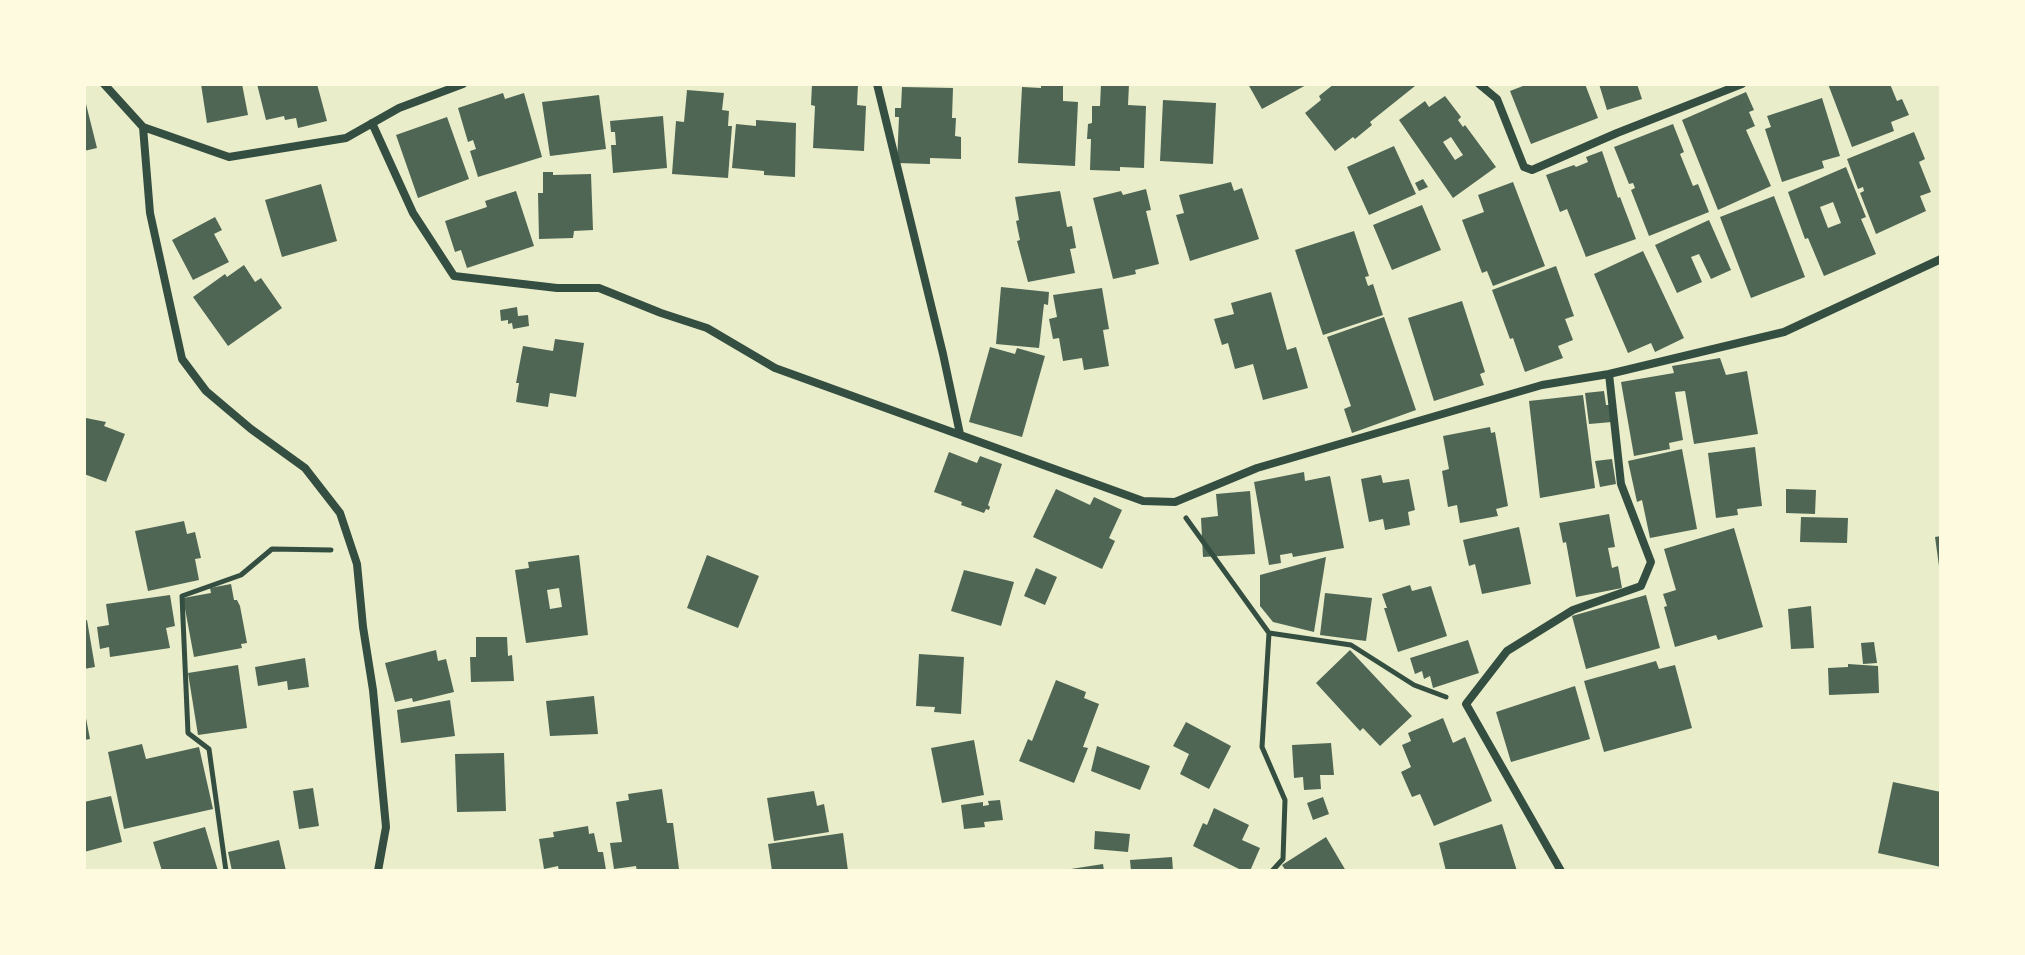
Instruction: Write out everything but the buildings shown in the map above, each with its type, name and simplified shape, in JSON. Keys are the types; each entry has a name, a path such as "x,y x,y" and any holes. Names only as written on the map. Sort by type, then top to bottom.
{"street":[{"path":"104,84 143,127 229,157 346,138 399,108 463,84"},
{"path":"877,84 960,434"},
{"path":"1479,84 1497,99 1524,167 1532,170 1742,84"},
{"path":"372,123 413,213 454,276 557,288 599,288 707,328 775,368 1143,501 1175,502 1257,468 1542,385 1609,374 1784,332 1941,259"},
{"path":"143,127 150,213 182,359 206,391 305,468 340,513 349,538 357,564 386,827 378,871"},
{"path":"1561,871 1466,704 1507,651 1573,610 1641,586 1651,562 1621,484 1609,374"}],"path":[{"path":"1175,502 1269,633 1262,747 1285,800 1283,859 1272,871"},
{"path":"226,871 209,749 188,733 182,596 241,575 272,549 331,550 349,538"},
{"path":"1269,633 1351,645 1414,685 1466,704"}]}
